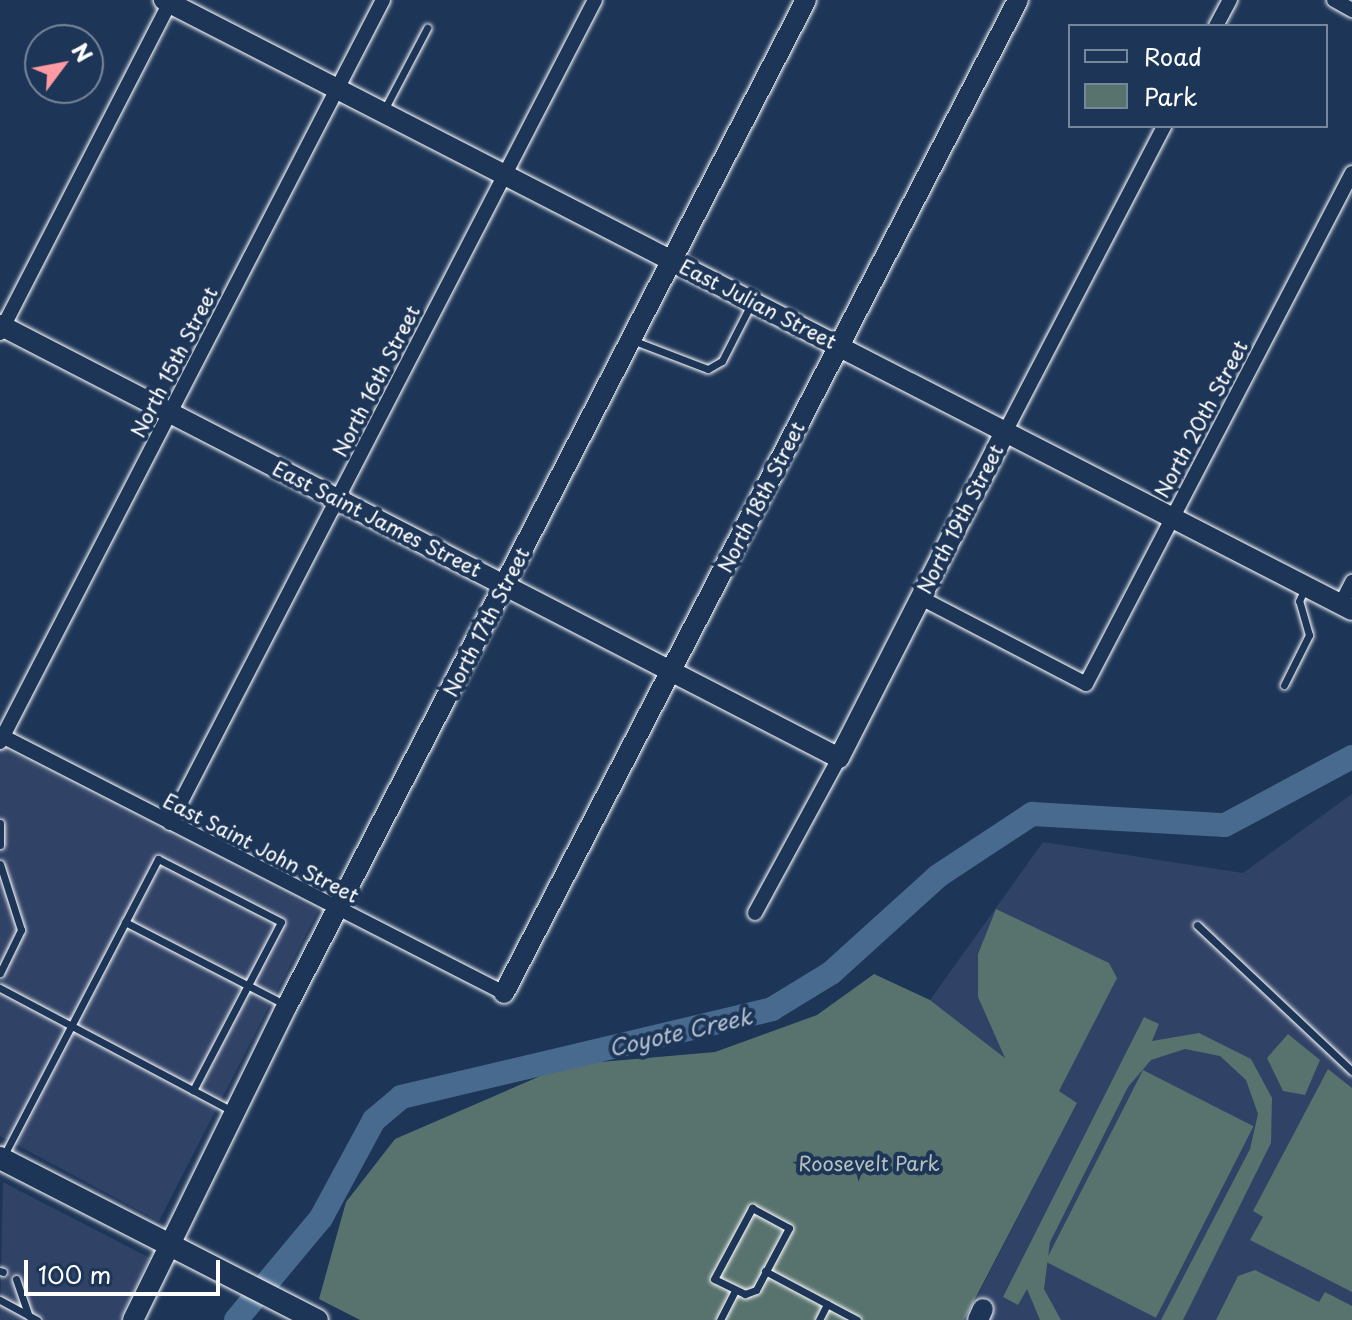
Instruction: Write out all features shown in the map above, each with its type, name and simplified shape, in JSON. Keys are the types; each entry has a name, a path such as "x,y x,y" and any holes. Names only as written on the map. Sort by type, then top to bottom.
{"main road":[{"name":"North 17th Street","path":"133,1320 287,1006 806,0"},
{"name":"North 18th Street","path":"504,993 1018,0"},
{"name":"East Julian Street","path":"169,1 1346,607"},
{"name":"East Saint James Street","path":"1,328 171,412 839,758"},
{"name":"North 19th Street","path":"839,758 1005,432"},
{"path":"1,1160 311,1317"}],"street":[{"name":"North 15th Street","path":"1,738 383,0"},
{"name":"North 16th Street","path":"170,823 595,0"},
{"path":"1217,24 1230,0"},
{"path":"1334,0 1352,10"},
{"path":"1,328 169,1"},
{"name":"North 19th Street","path":"1005,432 1163,128"},
{"name":"North 20th Street","path":"919,597 1086,684 1352,173"},
{"path":"1346,607 1352,582"},
{"name":"East Saint John Street","path":"1,738 504,993"},
{"name":"North 19th Street","path":"755,913 839,758"}],"lane":[{"path":"383,112 427,28"},
{"path":"630,339 708,369 722,361 753,302"},
{"path":"1284,685 1309,635 1299,601 1305,586"},
{"path":"0,823 0,845"},
{"path":"1,1160 158,859 281,922 193,1090"},
{"path":"0,864 21,930 0,973"},
{"path":"125,922 287,1006"},
{"path":"1197,925 1352,1071"},
{"path":"0,988 234,1112"},
{"path":"752,1208 789,1228 756,1290 735,1291 714,1279 752,1208"},
{"path":"765,1271 857,1320"},
{"path":"16,1279 33,1318"},
{"path":"720,1320 735,1291"},
{"path":"0,1300 33,1318"},
{"path":"819,1320 827,1304"}],"shaded area":[{"path":"0,747 318,911 159,1221 0,1136"},
{"path":"1352,794 1352,1320 991,1320 971,1308 1077,1103 1027,1075 930,1000 1043,842 1243,873"},
{"path":"3,1182 150,1258 119,1320 0,1320"}],"green space":[{"name":"Roosevelt Park","path":"996,909 1109,963 1117,978 1059,1091 1077,1103 964,1320 360,1320 319,1299 346,1202 395,1139 566,1065 715,1052 817,1015 874,974 930,1000 1005,1058 978,997 978,954"},
{"path":"1144,1017 1159,1024 1152,1041 1199,1033 1251,1059 1272,1098 1271,1143 1183,1320 1161,1320 1250,1149 1258,1114 1246,1080 1220,1056 1185,1049 1151,1060 1128,1087 1050,1242 1044,1289 1061,1320 1040,1320 1027,1289 1018,1305 1003,1297"},
{"path":"1288,1034 1320,1060 1305,1095 1283,1091 1267,1058"},
{"path":"1328,1069 1352,1088 1352,1292 1250,1240 1263,1217 1253,1211"},
{"path":"1143,1070 1253,1126 1156,1318 1045,1262"},
{"path":"1255,1270 1319,1302 1325,1292 1352,1306 1352,1320 1216,1320 1238,1276"}],"waterway":[{"name":"Coyote Creek","path":"236,1320 321,1218 374,1120 401,1097 772,1009 831,973 938,876 1032,814 1225,825 1352,757"}]}
